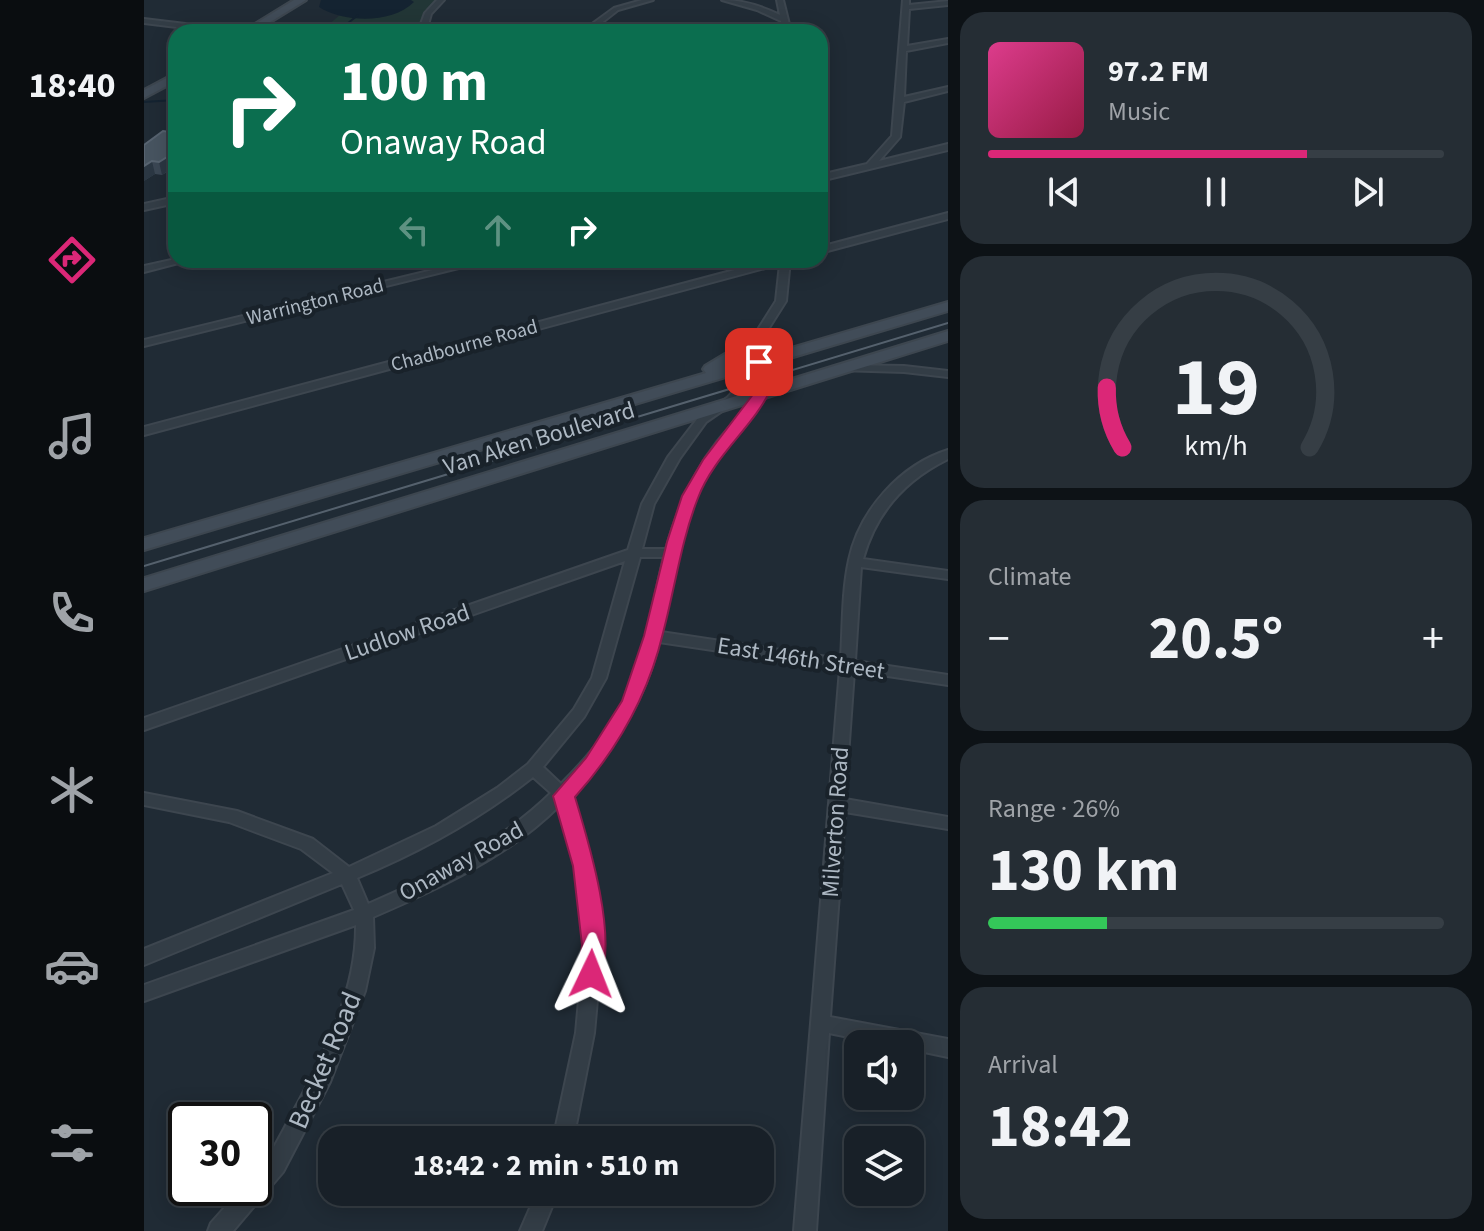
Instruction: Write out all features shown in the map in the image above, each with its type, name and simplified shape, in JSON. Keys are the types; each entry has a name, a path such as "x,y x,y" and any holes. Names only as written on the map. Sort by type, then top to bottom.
{"main road":[{"path":"260,24 301,0"},
{"path":"144,75 168,79"},
{"path":"144,95 168,82"},
{"name":"Van Aken Boulevard","path":"144,544 682,385 754,354 948,306"},
{"name":"Van Aken Boulevard","path":"144,585 667,423 709,414 761,394 948,336"},
{"path":"667,423 681,424 690,435"}],"street":[{"path":"425,24 428,13 441,0"},
{"path":"594,24 616,4 650,0"},
{"path":"719,0 731,0"},
{"path":"725,0 759,8 785,20"},
{"path":"780,0 786,24"},
{"path":"871,165 896,137 906,4 948,3"},
{"path":"144,21 169,24"},
{"path":"904,49 948,41"},
{"path":"900,100 948,89"},
{"path":"828,176 948,147"},
{"path":"144,207 168,202"},
{"path":"828,248 948,216"},
{"path":"144,269 168,264"},
{"name":"Warrington Road","path":"144,343 453,268"},
{"name":"Chadbourne Road","path":"144,431 754,268"},
{"name":"Onaway Road","path":"144,957 347,875 442,831 534,768 579,713 599,678 648,504 690,435 709,414 742,390 754,354 781,301 783,268"},
{"path":"893,353 892,360 904,369"},
{"path":"754,354 765,387 761,394"},
{"path":"842,368 904,369 948,374"},
{"name":"Onaway Road","path":"144,993 364,913 441,877 494,847 564,796 613,735 631,702 654,636 690,496 708,463 761,394"},
{"path":"709,414 729,417 735,427"},
{"name":"Milverton Road","path":"805,1231 855,562 865,530 886,497 927,462 948,454"},
{"name":"Ludlow Road","path":"144,724 634,553 673,553"},
{"path":"855,562 948,575"},
{"name":"East 146th Street","path":"654,636 948,680"},
{"path":"534,768 564,796 584,866 593,945 585,1033 566,1126"},
{"path":"144,799 231,816 307,844 347,875 364,913"},
{"path":"837,804 948,823"},
{"name":"Becket Road","path":"219,1231 276,1165 323,1076 356,991 365,948 364,913"},
{"path":"819,1023 948,1048"},
{"path":"531,1231 542,1206"}],"green space":[{"path":"411,0 441,0 436,3 426,24 329,24 341,14 368,18"}],"water":[{"path":"321,0 414,2 393,14 368,19 329,12 319,7"}],"building":[{"path":"163,131 168,132 168,156 144,166 144,145"}],"waterway":[{"path":"347,24 358,15"},
{"path":"144,102 168,100"}],"tram line":[{"path":"144,566 948,323"}],"route":[{"path":"591,974 593,945 584,866 564,796 613,735 631,702 654,636 675,542 690,496 708,463 765,387 759,362"}]}
